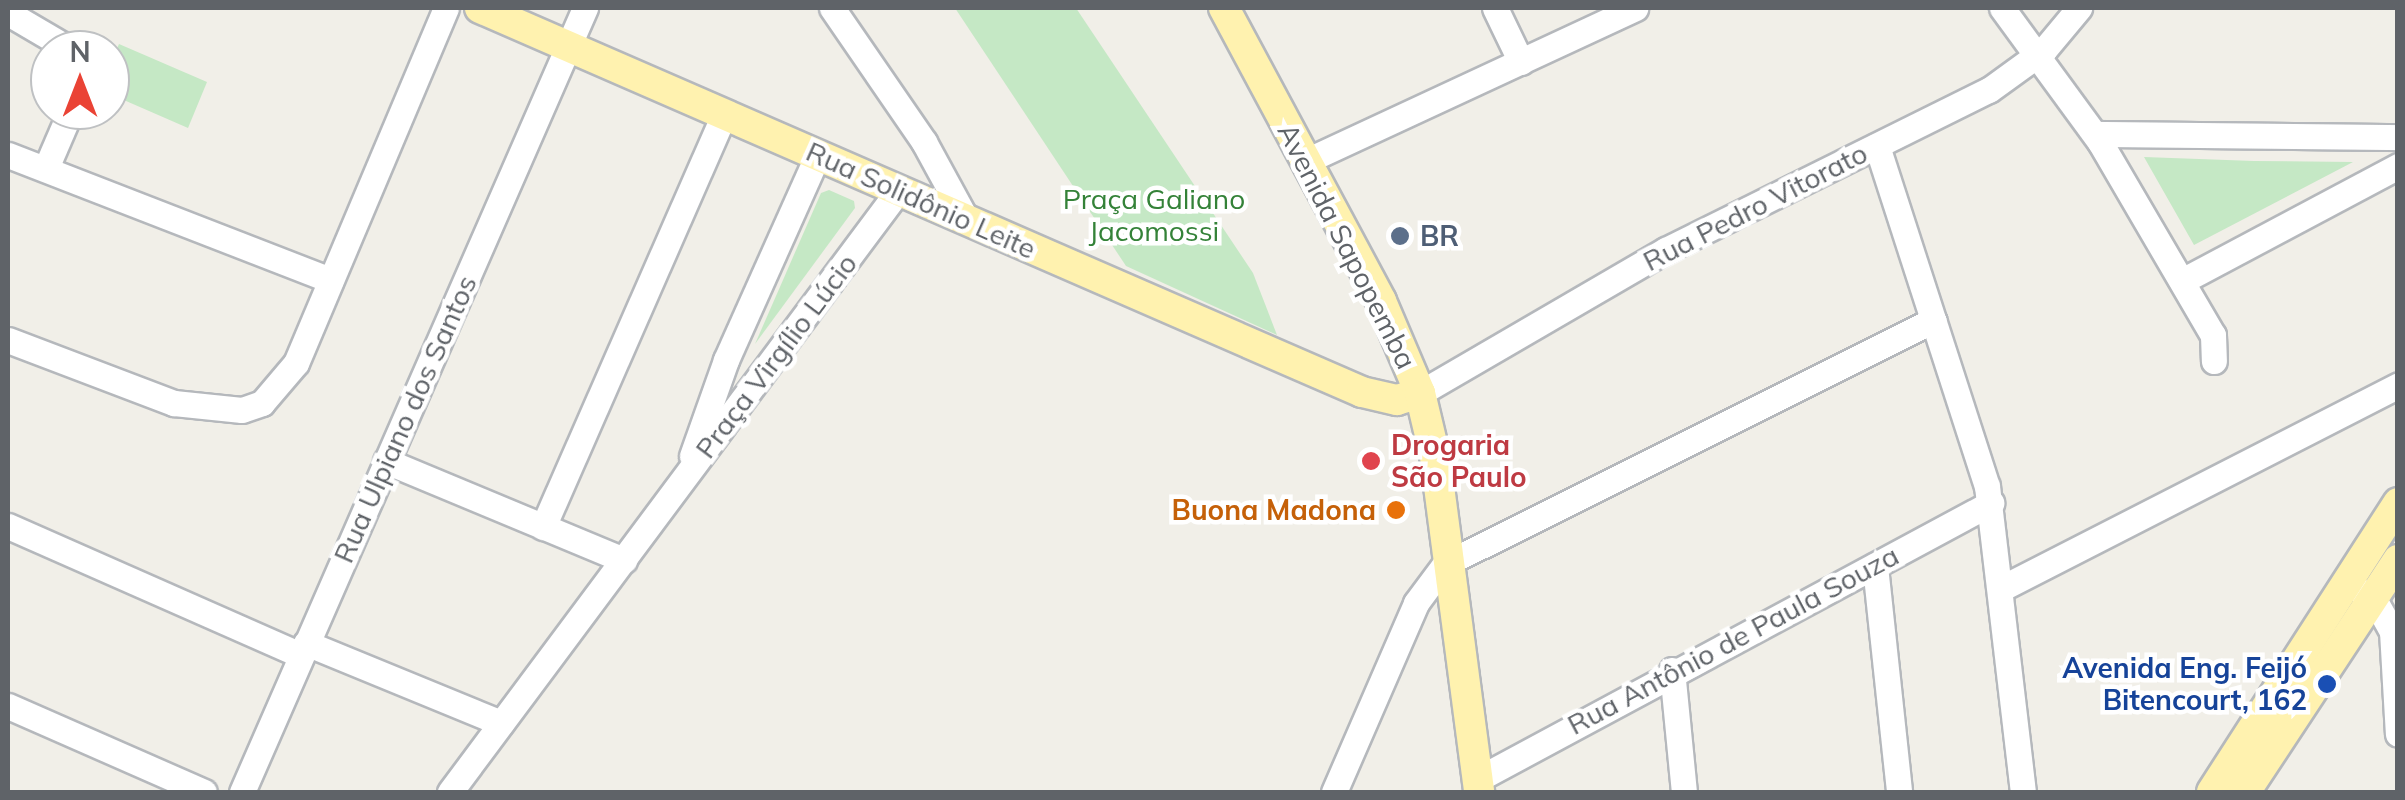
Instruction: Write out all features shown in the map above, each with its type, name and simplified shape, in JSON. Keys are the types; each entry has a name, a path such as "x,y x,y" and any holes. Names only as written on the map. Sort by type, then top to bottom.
{"main road":[{"name":"Rua Solidônio Leite","path":"480,8 1362,392 1397,400 1420,392"},
{"name":"Avenida Sapopemba","path":"1224,8 1398,334 1420,392 1435,456 1445,564 1478,786"},
{"path":"2212,792 2398,503"},
{"path":"2245,792 2398,560"}],"street":[{"path":"8,340 174,403 242,410 262,403 296,363 446,8"},
{"name":"Rua Ulpiano dos Santos","path":"242,792 585,8"},
{"path":"832,8 924,142 967,221"},
{"path":"1496,8 1520,62"},
{"path":"1306,161 1636,8"},
{"path":"2002,8 2095,134 2213,335 2214,361"},
{"name":"Rua Pedro Vitorato","path":"1420,392 1666,250 1988,90 2036,56 2078,8"},
{"path":"8,14 36,30"},
{"path":"544,527 724,114"},
{"path":"46,168 63,130"},
{"path":"2095,134 2398,137"},
{"path":"1876,146 1990,503 2023,792"},
{"name":"Praça Virgílio Lúcio","path":"684,480 726,360 818,154"},
{"path":"8,155 331,280"},
{"path":"2182,281 2398,166"},
{"name":"Praça Virgílio Lúcio","path":"684,480 898,191"},
{"path":"1334,792 1416,603 1445,564 1934,320"},
{"path":"2002,588 2398,385"},
{"path":"386,461 624,560"},
{"path":"450,792 684,480"},
{"name":"Rua Antônio de Paula Souza","path":"1478,786 1672,670 1990,503"},
{"path":"8,526 304,649 501,724"},
{"path":"1875,566 1899,792"},
{"path":"2348,584 2374,599 2392,631 2398,734"},
{"path":"1672,670 1684,792"},
{"path":"8,706 204,792"}],"green space":[{"name":"Praça Galiano Jacomossi","path":"955,8 1076,8 1253,273 1277,335 1126,266"},
{"path":"130,49 207,82 188,128 130,103"},
{"path":"2144,157 2254,161 2353,162 2194,245"},
{"path":"829,190 854,201 855,208 755,344 821,193"}],"place":[{"name":"BR","path":"1400,236"},
{"name":"Drogaria São Paulo","path":"1371,461"},
{"name":"Buona Madona","path":"1396,510"},
{"name":"Avenida Eng. Feijó Bitencourt, 162","path":"2327,684"}]}
